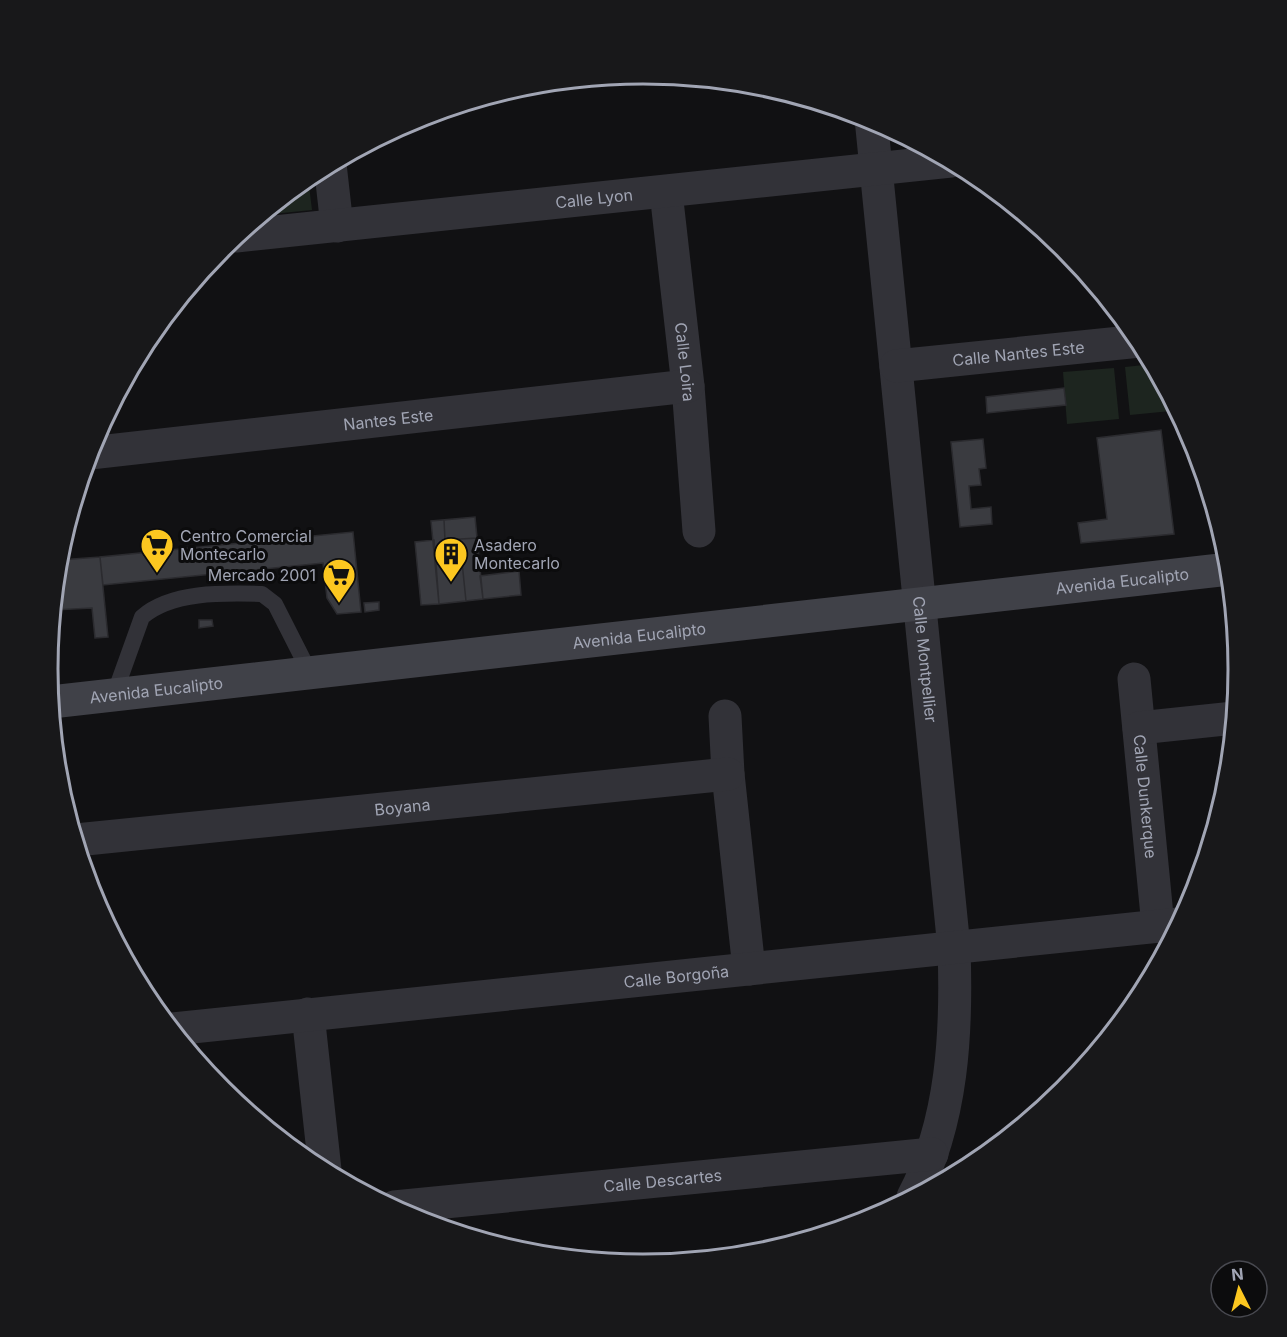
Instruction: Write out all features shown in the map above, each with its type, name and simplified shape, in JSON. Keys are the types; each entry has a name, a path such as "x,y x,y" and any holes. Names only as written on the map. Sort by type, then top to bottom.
{"street":[{"name":"Calle Montpellier","path":"873,131 954,948 955,1025 949,1075 932,1154 919,1184"},
{"name":"Calle Lyon","path":"252,234 937,162"},
{"path":"331,174 337,226"},
{"name":"Calle Loira","path":"666,192 688,386 699,531"},
{"name":"Calle Nantes Este","path":"897,366 1129,341"},
{"name":"Nantes Este","path":"100,452 688,386"},
{"name":"Avenida Eucalipto","path":"60,701 1220,570"},
{"path":"1134,679 1139,728"},
{"path":"725,716 728,774 749,969"},
{"name":"Calle Dunkerque","path":"1168,925 1139,728 1226,718"},
{"name":"Boyana","path":"84,839 728,774"},
{"name":"Calle Borgoña","path":"182,1028 1168,925"},
{"path":"308,1014 324,1158"},
{"name":"Calle Descartes","path":"412,1205 932,1154"}],"lane":[{"path":"114,695 142,617 152,609 195,598 262,594 275,604 310,673"}],"shaded area":[{"path":"309,188 312,210 276,214"},
{"path":"1143,365 1169,411 1130,415 1125,367"},
{"path":"1114,368 1119,419 1067,424 1063,372"}],"building":[{"path":"1064,388 1066,405 987,413 986,397"},
{"path":"1161,430 1174,534 1081,543 1078,523 1107,519 1097,438"},
{"path":"983,439 986,468 979,469 981,485 969,486 971,509 991,507 992,524 960,527 951,442"},
{"path":"475,517 483,599 439,604 431,521"},
{"path":"475,517 477,538 445,540 444,520"},
{"name":"Centro Comercial Montecarlo","path":"353,532 361,612 337,614 327,598 323,563 103,585 100,557"},
{"path":"434,540 439,604 421,605 415,542"},
{"path":"100,557 108,637 95,638 92,608 62,610 69,559"},
{"name":"Asadero Montecarlo","path":"462,562 466,601 439,604 436,564"},
{"path":"519,571 521,595 483,599 480,576"},
{"path":"379,602 379,610 365,612 364,603"},
{"path":"199,620 212,620 213,626 199,628"}],"place":[{"name":"Centro Comercial Montecarlo","path":"157,574"},
{"name":"Asadero Montecarlo","path":"451,583"},
{"name":"Mercado 2001","path":"339,604"}]}
